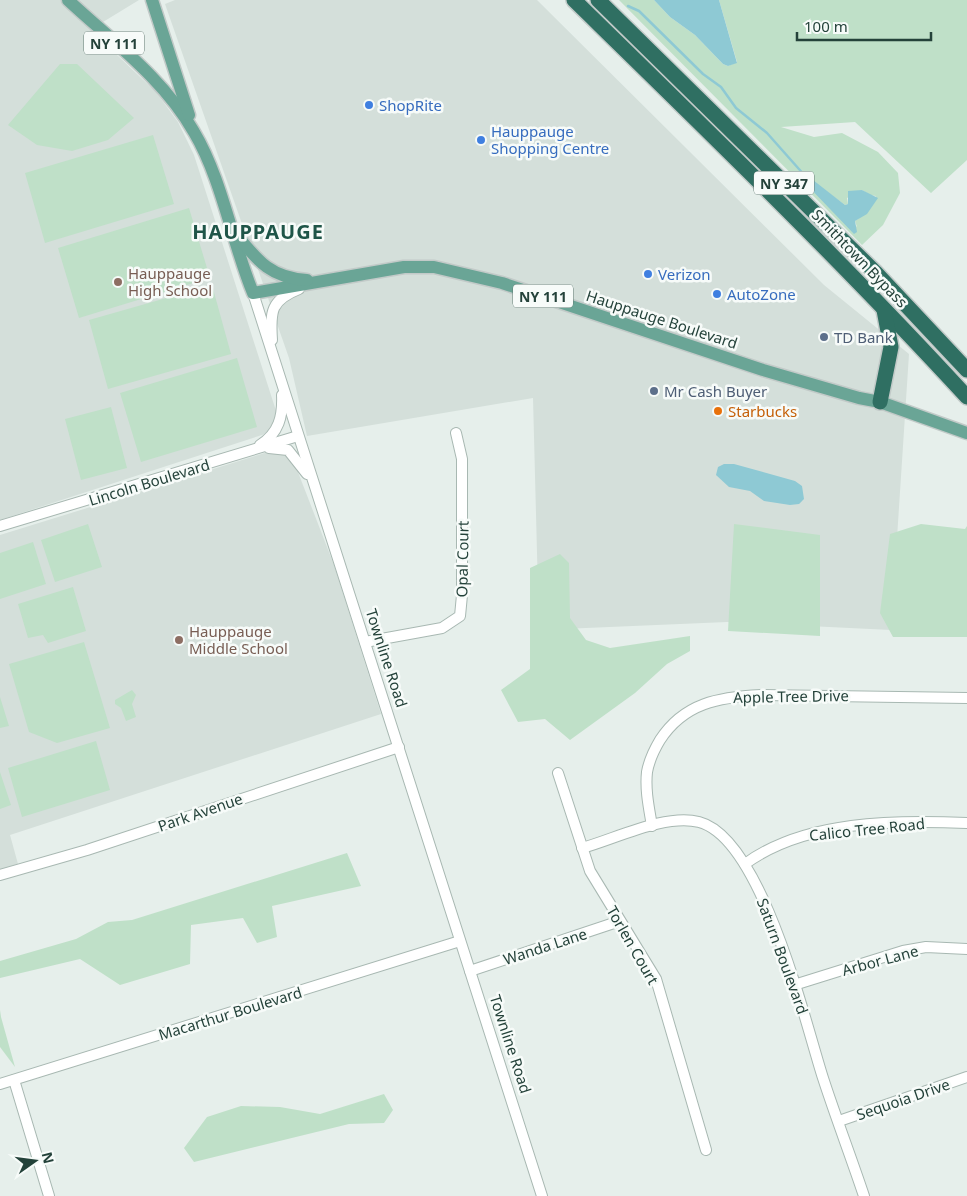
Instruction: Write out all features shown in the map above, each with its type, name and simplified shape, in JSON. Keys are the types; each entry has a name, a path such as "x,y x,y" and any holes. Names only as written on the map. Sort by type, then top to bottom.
{"highway":[{"name":"Smithtown Bypass","path":"574,0 883,306 967,397"},
{"name":"Smithtown Bypass","path":"598,0 861,258 967,370"},
{"path":"880,402 891,347 890,330 883,306"}],"main road":[{"name":"NY 111","path":"68,0 165,91"},
{"name":"Townline Road","path":"152,0 195,132 210,168 253,293"},
{"path":"165,91 176,74"},
{"name":"Townline Road","path":"165,91 195,132"},
{"name":"NY 111","path":"229,226 264,267 295,278 322,281"},
{"name":"Hauppauge Boulevard","path":"253,293 404,267 434,267 502,283 763,370 859,398 880,402 967,433"}],"street":[{"path":"273,353 272,313 276,303 286,294 322,281"},
{"name":"Townline Road","path":"253,293 542,1196"},
{"path":"248,451 262,443 277,428 282,412 282,382"},
{"name":"Opal Court","path":"366,642 442,628 460,616 462,596 462,459 456,433"},
{"name":"Lincoln Boulevard","path":"0,526 298,436"},
{"path":"248,451 277,448 288,450 295,456 314,486"},
{"name":"Apple Tree Drive","path":"652,826 647,797 647,772 654,750 668,729 687,711 704,703 727,697 761,695 967,698"},
{"name":"Park Avenue","path":"0,876 87,850 399,747"},
{"name":"Torlen Court","path":"558,773 590,871 656,979 706,1150"},
{"name":"Saturn Boulevard","path":"582,848 652,826 680,821 700,822 724,839 745,864 774,924 864,1196"},
{"name":"Calico Tree Road","path":"745,864 764,851 787,840 820,832 915,821 967,823"},
{"name":"Wanda Lane","path":"470,971 620,921"},
{"name":"Macarthur Boulevard","path":"0,1084 460,941"},
{"name":"Arbor Lane","path":"794,985 903,951 926,947 967,949"},
{"name":"Sequoia Drive","path":"838,1121 967,1077"},
{"path":"14,1080 49,1196"}],"shaded area":[{"name":"Hauppauge High School","path":"0,0 139,0 103,22 77,17 156,92 178,122 194,155 278,417 271,430 262,435 0,520"},
{"path":"175,0 537,0 824,285 909,354 891,630 727,622 539,630 533,398 307,436 289,358 165,4"},
{"name":"Hauppauge Middle School","path":"268,452 285,453 296,467 334,565 381,714 10,835 18,864 0,870 0,535"}],"green space":[{"path":"619,0 654,0 670,17 695,35 723,64 728,66 737,62 719,0 967,0 967,160 931,193 855,122 781,127 814,137 842,133 878,152 898,173 900,193 883,225 862,245","holes":["807,177 845,205 848,204 847,198 862,190 876,196 862,216 855,221 857,227"]},
{"path":"60,64 77,64 134,118 108,140 72,151 37,145 8,125"},
{"path":"153,135 174,204 45,243 25,173"},
{"path":"189,208 210,278 79,318 58,248"},
{"path":"212,285 231,354 108,389 89,320"},
{"path":"237,358 257,427 141,462 120,393"},
{"path":"111,407 127,468 81,480 65,419"},
{"path":"88,524 102,567 55,582 41,540"},
{"path":"734,524 820,535 820,636 728,631"},
{"path":"921,524 965,529 967,526 967,637 893,637 880,613 890,534"},
{"path":"33,542 46,584 0,599 0,553"},
{"path":"560,554 569,563 570,618 586,640 610,648 690,636 690,651 667,664 635,693 570,740 545,719 518,722 501,690 530,669 530,568"},
{"path":"73,587 86,631 48,643 43,635 28,638 18,604"},
{"path":"84,642 110,728 57,743 29,732 9,664"},
{"path":"132,690 136,695 132,704 136,717 126,721 121,708 115,704 115,700"},
{"path":"0,697 9,726 0,728"},
{"path":"96,741 110,790 22,817 8,768"},
{"path":"0,772 11,805 0,809"},
{"path":"347,853 361,886 272,906 277,937 257,943 243,918 191,925 190,964 120,985 80,959 0,978 0,961 76,939 108,922 132,920"},
{"path":"0,1010 1,1017 15,1067 0,1047"},
{"path":"384,1094 393,1110 384,1123 349,1124 194,1162 184,1148 207,1117 241,1106 280,1107 320,1114"}],"water":[{"path":"654,0 719,0 737,63 728,66 723,64 695,35 670,17"},
{"path":"806,177 813,180 845,205 848,204 848,191 862,190 878,198 867,214 855,221 857,232 854,234 805,183"},
{"path":"724,464 734,464 795,481 802,486 804,499 799,504 790,505 764,501 750,491 729,487 716,475 718,467"}],"waterway":[{"path":"628,6 639,11 703,74 721,87 736,108 767,133 806,177"}],"place":[{"name":"ShopRite","path":"369,105"},
{"name":"Hauppauge Shopping Centre","path":"481,140"},
{"name":"Verizon","path":"648,274"},
{"name":"Hauppauge High School","path":"118,282"},
{"name":"AutoZone","path":"717,294"},
{"name":"TD Bank","path":"824,337"},
{"name":"Mr Cash Buyer","path":"654,391"},
{"name":"Starbucks","path":"718,411"},
{"name":"Hauppauge Middle School","path":"179,640"}],"district":[{"name":"HAUPPAUGE","path":"258,231"}]}
